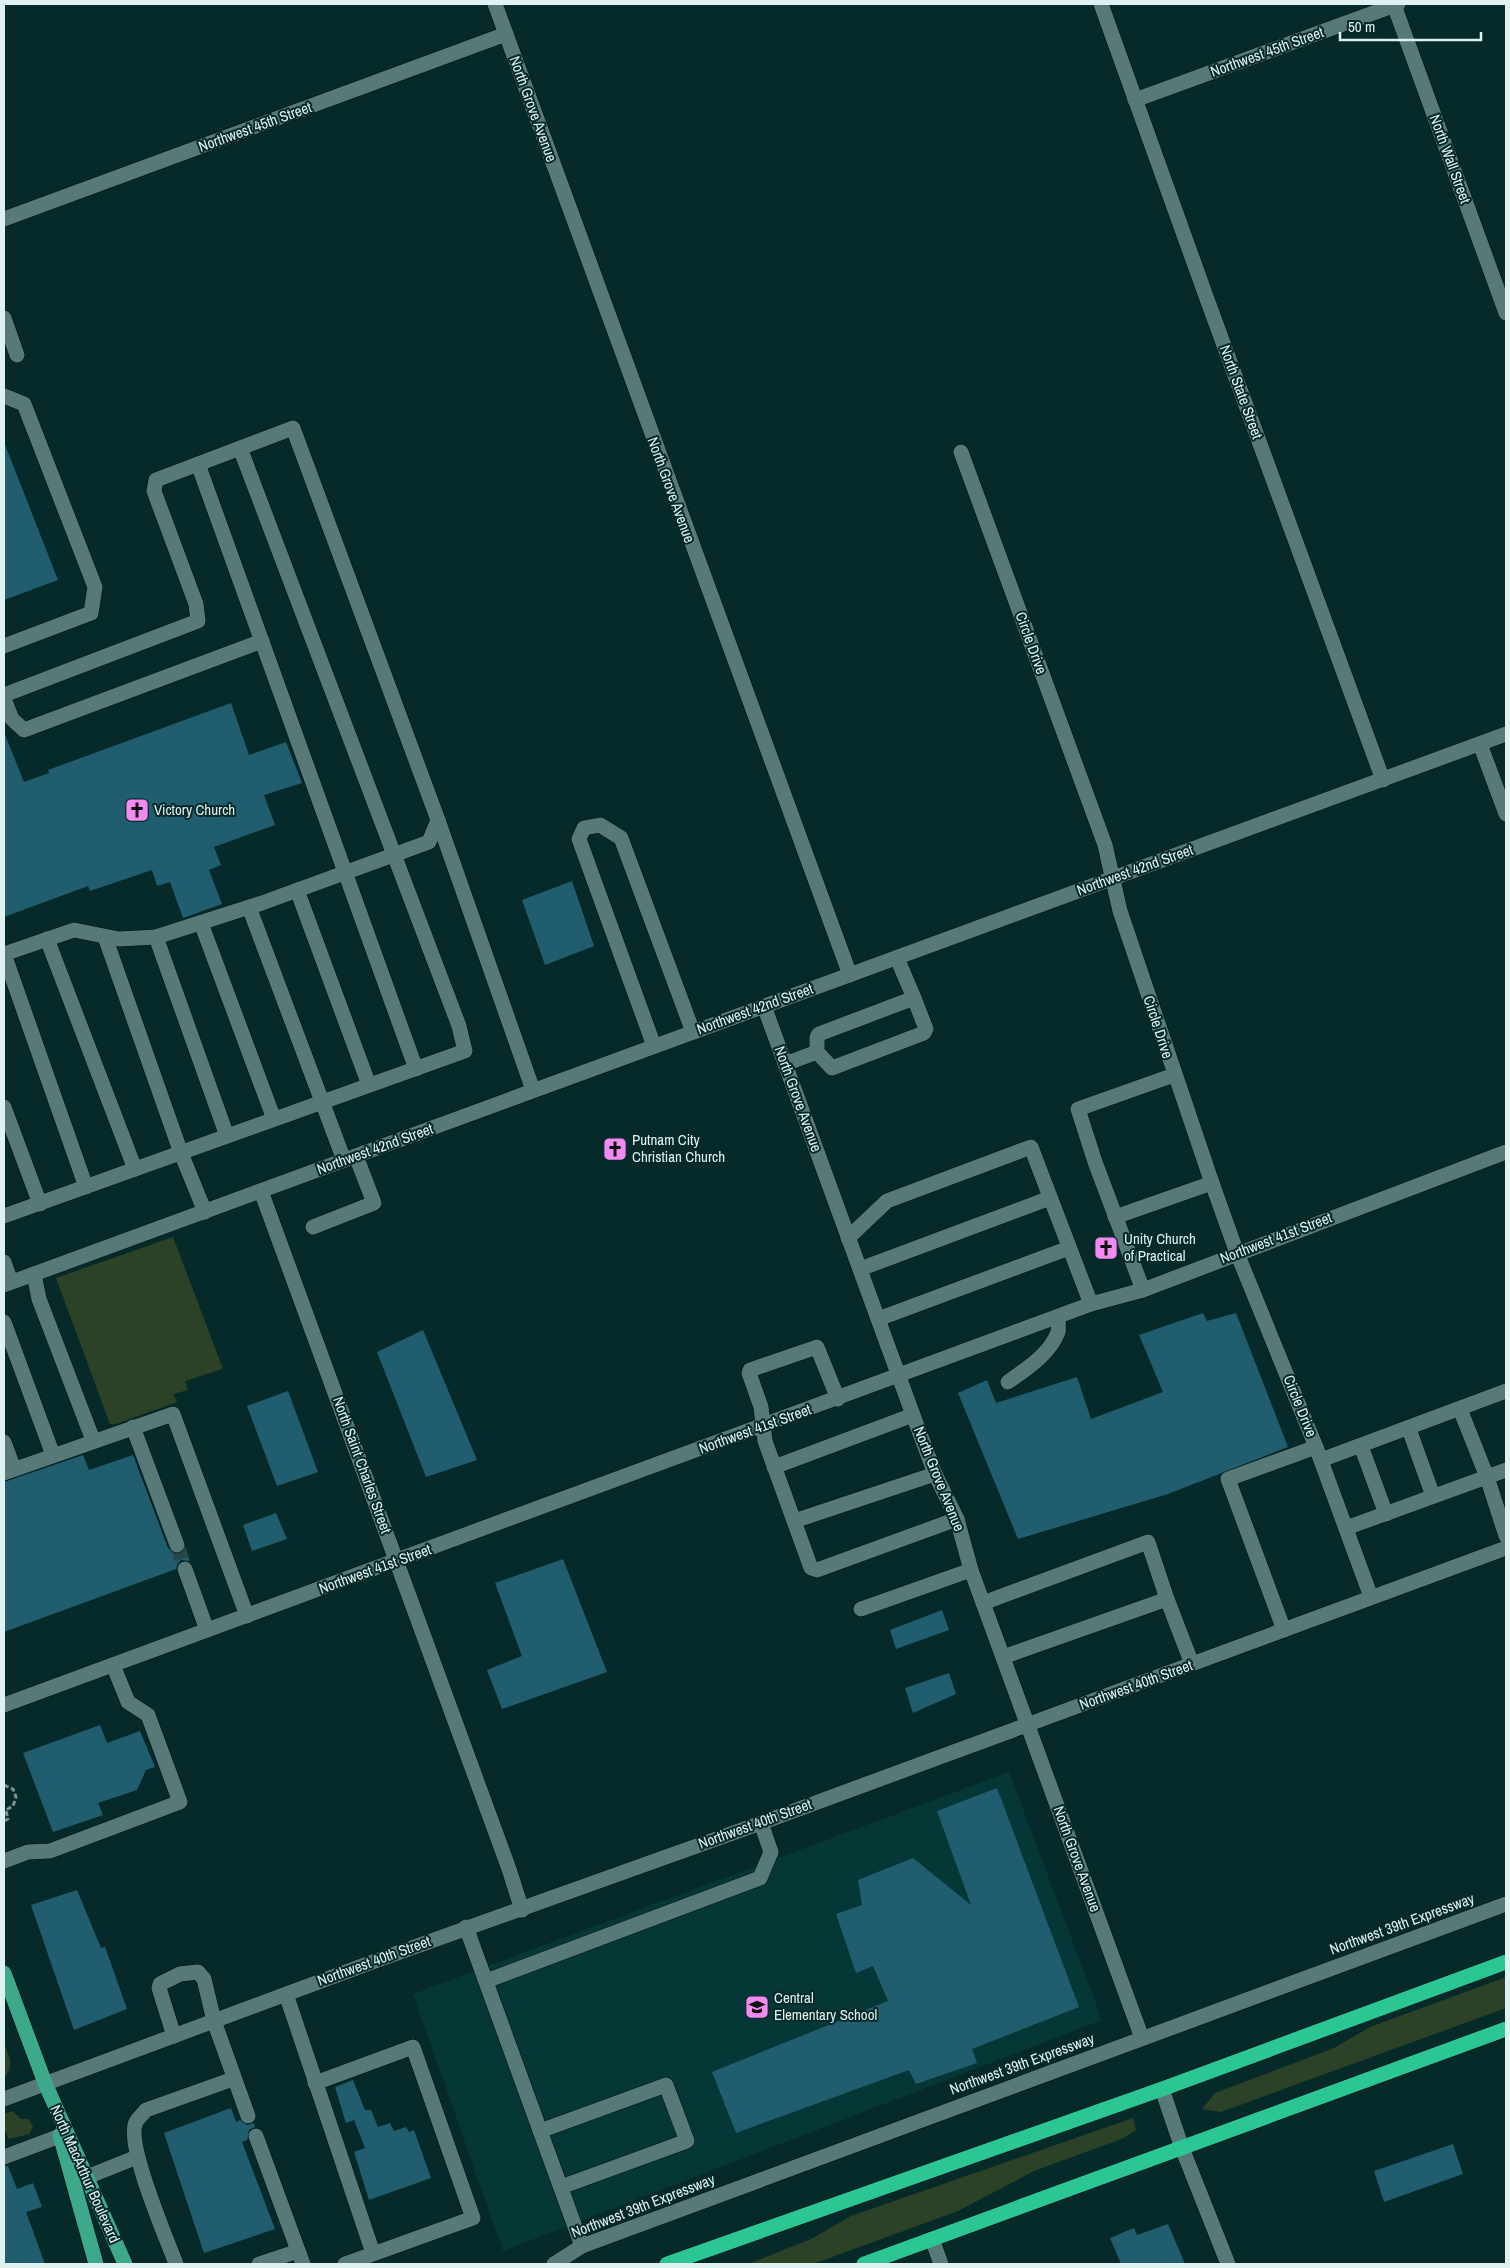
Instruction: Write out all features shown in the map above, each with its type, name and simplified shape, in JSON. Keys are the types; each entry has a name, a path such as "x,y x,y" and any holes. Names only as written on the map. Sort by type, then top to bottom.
{"highway":[{"path":"667,2264 1162,2089 1506,1962"},
{"path":"864,2264 1506,2029"}],"main road":[{"name":"North MacArthur Boulevard","path":"4,1973 45,2083 125,2264"},
{"name":"North MacArthur Boulevard","path":"45,2083 96,2264"}],"street":[{"name":"North Grove Avenue","path":"495,4 850,975"},
{"name":"North State Street","path":"1101,4 1383,780"},
{"name":"Northwest 45th Street","path":"1135,100 1396,4"},
{"name":"North Wall Street","path":"1396,4 1506,313"},
{"name":"Northwest 45th Street","path":"4,219 506,34"},
{"path":"4,318 17,355"},
{"path":"4,396 24,404 95,587 91,613 4,646"},
{"path":"4,695 198,621 196,604 154,492 156,480 293,428 438,820 533,1090"},
{"path":"4,1216 465,1051 459,1026 240,448"},
{"name":"Circle Drive","path":"961,452 1104,845 1120,911 1174,1075 1237,1253 1319,1454 1372,1597"},
{"path":"198,464 344,873 416,1068"},
{"path":"4,700 12,719 24,730 262,641"},
{"name":"Northwest 42nd Street","path":"8,1283 1506,734"},
{"path":"1480,744 1506,814"},
{"path":"86,1186 4,954 74,930 119,940 156,937 298,890 429,842 438,820"},
{"path":"654,1046 579,839 584,828 600,825 621,838 693,1032"},
{"path":"298,890 369,1085"},
{"path":"249,907 323,1102 374,1203 313,1226"},
{"path":"201,923 274,1119"},
{"path":"105,936 181,1153 205,1212"},
{"path":"156,937 227,1136"},
{"path":"47,939 135,1169"},
{"path":"897,958 914,998 926,1029 924,1033 832,1068 817,1052 816,1037 819,1034 914,998"},
{"name":"North Grove Avenue","path":"764,1006 935,1474 957,1519 971,1570 1142,2038"},
{"path":"785,1064 817,1052"},
{"path":"1143,1290 1115,1217 1078,1110 1174,1075"},
{"path":"4,1107 40,1204"},
{"path":"848,1238 887,1202 1031,1147 1091,1304"},
{"name":"Northwest 41st Street","path":"4,1705 1091,1304 1143,1290 1506,1152"},
{"path":"1115,1217 1212,1183"},
{"name":"North Saint Charles Street","path":"261,1191 510,1869 522,1910"},
{"path":"860,1269 1050,1198"},
{"path":"878,1319 1069,1248"},
{"path":"4,1262 8,1283"},
{"path":"34,1274 40,1299 93,1440"},
{"path":"1008,1382 1034,1364 1048,1347 1058,1332 1058,1317"},
{"path":"4,1322 53,1455"},
{"path":"838,1398 817,1347 750,1370 749,1373 761,1407 765,1441 811,1568 817,1570 957,1519"},
{"path":"1284,1630 1228,1479 1319,1454 1361,1446 1506,1394"},
{"path":"1460,1409 1487,1477 1506,1536"},
{"path":"4,1442 9,1471 93,1440 173,1414 247,1616"},
{"path":"774,1467 913,1415"},
{"path":"133,1427 176,1545"},
{"path":"1409,1429 1433,1496"},
{"path":"1361,1446 1386,1514"},
{"path":"1346,1528 1506,1470"},
{"path":"794,1521 935,1474"},
{"path":"983,1603 1148,1542 1192,1664"},
{"name":"Northwest 40th Street","path":"4,2099 466,1928 522,1910 761,1823 1506,1548"},
{"path":"185,1569 207,1630"},
{"path":"861,1609 971,1570"},
{"path":"1003,1657 1167,1599"},
{"path":"4,1860 28,1852 50,1851 180,1802 148,1715 128,1702 113,1665"},
{"path":"486,1982 760,1878 771,1852 761,1823"},
{"name":"Northwest 39th Expressway","path":"554,2264 582,2246 1506,1904"},
{"path":"466,1928 582,2246"},
{"path":"174,2036 159,1988 165,1981 180,1974 191,1972 201,1974 208,1992 214,2021 248,2116"},
{"path":"286,1994 373,2253"},
{"path":"315,2083 412,2047 473,2218 345,2264"},
{"path":"176,2264 137,2157 134,2132 136,2122 146,2110 234,2079"},
{"path":"540,2130 666,2085 687,2141 561,2187"},
{"path":"1162,2089 1182,2148 1228,2264"},
{"path":"4,2157 60,2136"},
{"path":"256,2136 300,2258 259,2264"},
{"path":"87,2177 137,2157"},
{"path":"932,2240 941,2264"}],"path":[{"path":"4,1785 13,1790 16,1797 13,1806 5,1811 8,1819 4,1821"}],"shaded area":[{"name":"Central Elementary School","path":"1009,1772 1102,2020 503,2251 413,1994"}],"green space":[{"path":"173,1237 223,1369 185,1381 188,1390 173,1394 177,1402 116,1424 110,1424 56,1278"},
{"path":"1506,1977 1506,2008 1221,2112 1202,2109 1215,2093 1334,2048 1370,2027"},
{"path":"4,2043 10,2058 10,2065 4,2079"},
{"path":"12,2111 21,2119 29,2119 33,2127 29,2134 9,2139 4,2128 4,2114"},
{"path":"1133,2118 1136,2130 1124,2138 1034,2171 958,2211 813,2264 748,2264 811,2239 851,2216"}],"building":[{"path":"4,442 58,580 4,600"},
{"name":"Victory Church","path":"231,703 249,755 286,742 302,783 264,795 275,825 214,847 221,865 209,870 222,904 183,918 170,882 157,886 152,870 90,891 88,886 4,917 4,732 24,782 49,773 48,770"},
{"path":"572,881 594,946 545,965 522,900"},
{"path":"1203,1313 1207,1321 1236,1313 1288,1447 1168,1494 1018,1539 958,1393 987,1380 996,1403 1077,1377 1091,1419 1163,1392 1139,1335"},
{"path":"423,1330 477,1460 426,1477 377,1352"},
{"path":"288,1391 318,1472 277,1486 247,1406"},
{"path":"83,1455 89,1470 133,1455 168,1548 176,1554 181,1554 185,1549 190,1561 181,1560 176,1569 4,1632 4,1482"},
{"path":"276,1513 287,1539 252,1551 243,1525"},
{"path":"563,1559 607,1672 502,1709 487,1670 522,1656 495,1583"},
{"path":"942,1610 949,1630 896,1649 890,1630"},
{"path":"949,1673 956,1694 913,1713 905,1688"},
{"path":"100,1725 107,1743 140,1731 155,1767 146,1770 137,1790 98,1803 103,1815 53,1832 23,1753"},
{"path":"997,1788 1079,2007 972,2049 977,2063 916,2084 909,2070 736,2133 712,2072 888,2001 873,1966 856,1973 836,1914 862,1905 858,1880 913,1858 971,1905 937,1811"},
{"path":"77,1890 101,1948 105,1947 127,2009 74,2030 31,1905"},
{"path":"353,2080 365,2110 371,2110 378,2127 390,2123 394,2131 406,2127 409,2132 414,2130 431,2178 369,2200 354,2152 365,2148 354,2120 346,2123 335,2087"},
{"path":"231,2108 236,2122 240,2120 247,2125 254,2123 255,2127 249,2130 247,2140 242,2142 275,2229 204,2253 164,2133"},
{"path":"1453,2144 1463,2174 1384,2202 1374,2171"},
{"path":"4,2166 8,2166 17,2189 33,2183 42,2207 26,2212 45,2264 4,2264"},
{"path":"1168,2224 1185,2264 1121,2264 1110,2238 1134,2228 1137,2235"}],"tunnel":[{"path":"177,1545 185,1569"}],"place":[{"name":"Victory Church","path":"137,810"},
{"name":"Putnam City Christian Church","path":"615,1149"},
{"name":"Unity Church of Practical","path":"1106,1248"},
{"name":"Central Elementary School","path":"757,2007"}]}
